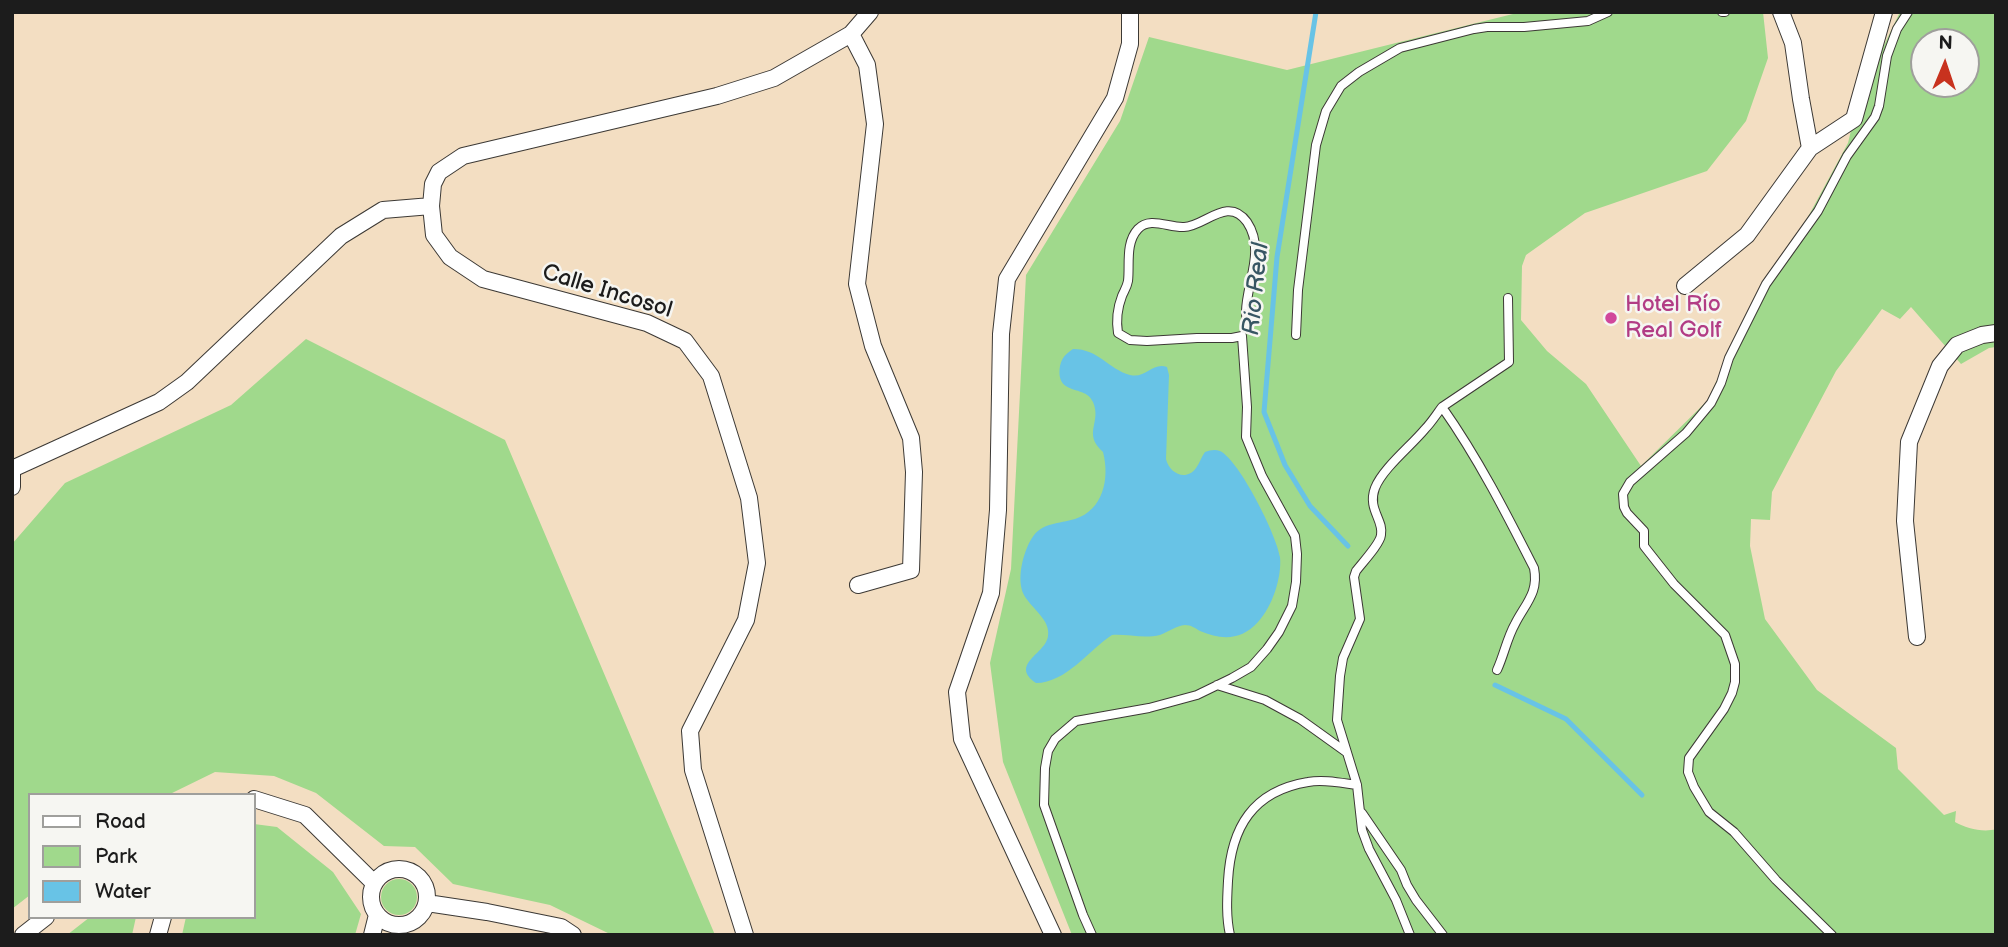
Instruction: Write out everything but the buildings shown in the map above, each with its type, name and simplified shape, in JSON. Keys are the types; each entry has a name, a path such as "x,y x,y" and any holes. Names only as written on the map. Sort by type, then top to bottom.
{"street":[{"name":"Calle Incosol","path":"745,935 693,770 690,731 746,620 757,563 749,498 711,376 685,341 647,323 483,279 450,257 434,234 431,206 433,184 439,172 463,156 717,96 774,78 851,34 870,12"},
{"path":"1053,935 962,739 957,692 991,593 998,510 1001,334 1006,278 1115,97 1130,44 1130,12"},
{"path":"1781,12 1793,43 1810,148"},
{"path":"1685,286 1747,235 1810,148 1854,119 1884,12"},
{"path":"851,34 867,65 875,124 857,284 873,346 911,439 914,472 911,570 858,585"},
{"path":"12,487 12,469 159,402 187,382 341,236 383,210 431,206"},
{"path":"1917,637 1905,522 1909,442 1940,366 1958,345 1982,335 1996,333"},
{"path":"256,800 305,815 374,883"},
{"path":"405,869 421,878 428,894 427,903 420,917 405,930 377,915 370,899 374,883 380,876 387,871 405,869"},
{"path":"427,903 562,928 573,935"},
{"path":"372,935 377,915"},
{"path":"23,935 43,919"}],"lane":[{"path":"1296,335 1298,290 1316,145 1326,111 1341,86 1400,48 1474,29 1506,29 1588,21 1608,12"},
{"path":"1832,935 1776,880 1734,832 1709,812 1694,787 1688,772 1689,758 1724,709 1732,693 1735,664 1725,635 1674,584 1644,547 1644,531 1627,513 1623,494 1630,482 1686,433 1711,403 1729,358 1766,284 1818,211 1847,156 1875,117 1887,56 1908,12"},
{"path":"1092,935 1044,805 1048,751 1055,739 1076,721 1197,695 1251,667 1279,632 1292,606 1296,582 1295,536 1262,476 1246,437 1247,407 1241,335 1232,338 1147,341 1130,340 1118,333 1116,318 1128,284 1130,243 1135,231 1143,224 1151,223 1183,228 1193,226 1222,212 1232,212 1242,217 1248,223 1255,252 1245,313 1248,328"},
{"path":"1410,935 1362,830 1357,785 1337,720 1343,658 1360,619 1354,577 1381,538 1382,531 1374,512 1372,497 1377,484 1442,407 1509,362 1508,298"},
{"path":"1442,407 1498,498 1534,568 1536,578 1530,600 1515,624 1497,670"},
{"path":"1217,685 1265,701 1300,719 1346,751"},
{"path":"1230,935 1227,920 1229,868 1234,841 1251,810 1279,789 1310,781 1357,785"},
{"path":"1360,811 1401,870 1411,892 1443,935"}],"green space":[{"path":"1521,12 1763,12 1768,58 1746,121 1707,171 1585,213 1526,255 1522,266 1521,320 1547,351 1586,384 1641,466 1707,401 1756,299 1809,215 1848,143 1859,97 1900,12 1996,12 1996,347 1989,348 1961,364 1911,307 1900,319 1882,309 1836,371 1772,492 1770,520 1751,519 1750,546 1765,619 1817,690 1896,748 1898,769 1944,815 1956,811 1955,822 1959,824 1980,830 1996,829 1996,935 1072,935 1003,762 990,663 1011,569 1026,275 1120,121 1149,37 1287,70"},
{"path":"306,339 505,440 715,935 612,935 550,905 453,884 415,847 384,846 316,793 274,776 215,772 172,793 28,793 28,897 12,909 12,544 65,483 231,405"},
{"path":"256,824 277,827 333,872 361,914 355,935 182,935 186,919 256,919"},
{"path":"399,879 412,884 417,897 412,910 399,915 386,910 381,897 386,884"},
{"path":"87,919 136,919 132,935 67,935"}],"water":[{"path":"1073,349 1090,352 1130,375 1136,376 1157,367 1167,367 1168,464 1174,472 1183,475 1192,472 1205,452 1218,450 1228,458 1247,483 1272,533 1280,557 1279,574 1268,608 1258,622 1245,633 1223,637 1185,625 1154,636 1112,635 1067,672 1047,682 1036,683 1026,670 1027,665 1046,642 1048,630 1044,619 1027,600 1022,589 1021,574 1026,551 1032,538 1041,529 1075,519 1092,509 1105,483 1103,452 1093,433 1093,402 1084,393 1066,386 1060,376 1062,360"}],"waterway":[{"name":"Rio Real","path":"1316,12 1277,257 1264,412 1285,465 1310,506 1348,546"},
{"name":"Rio Real","path":"1495,685 1566,719 1642,795"}],"place":[{"name":"Hotel Río Real Golf","path":"1611,318"}]}
